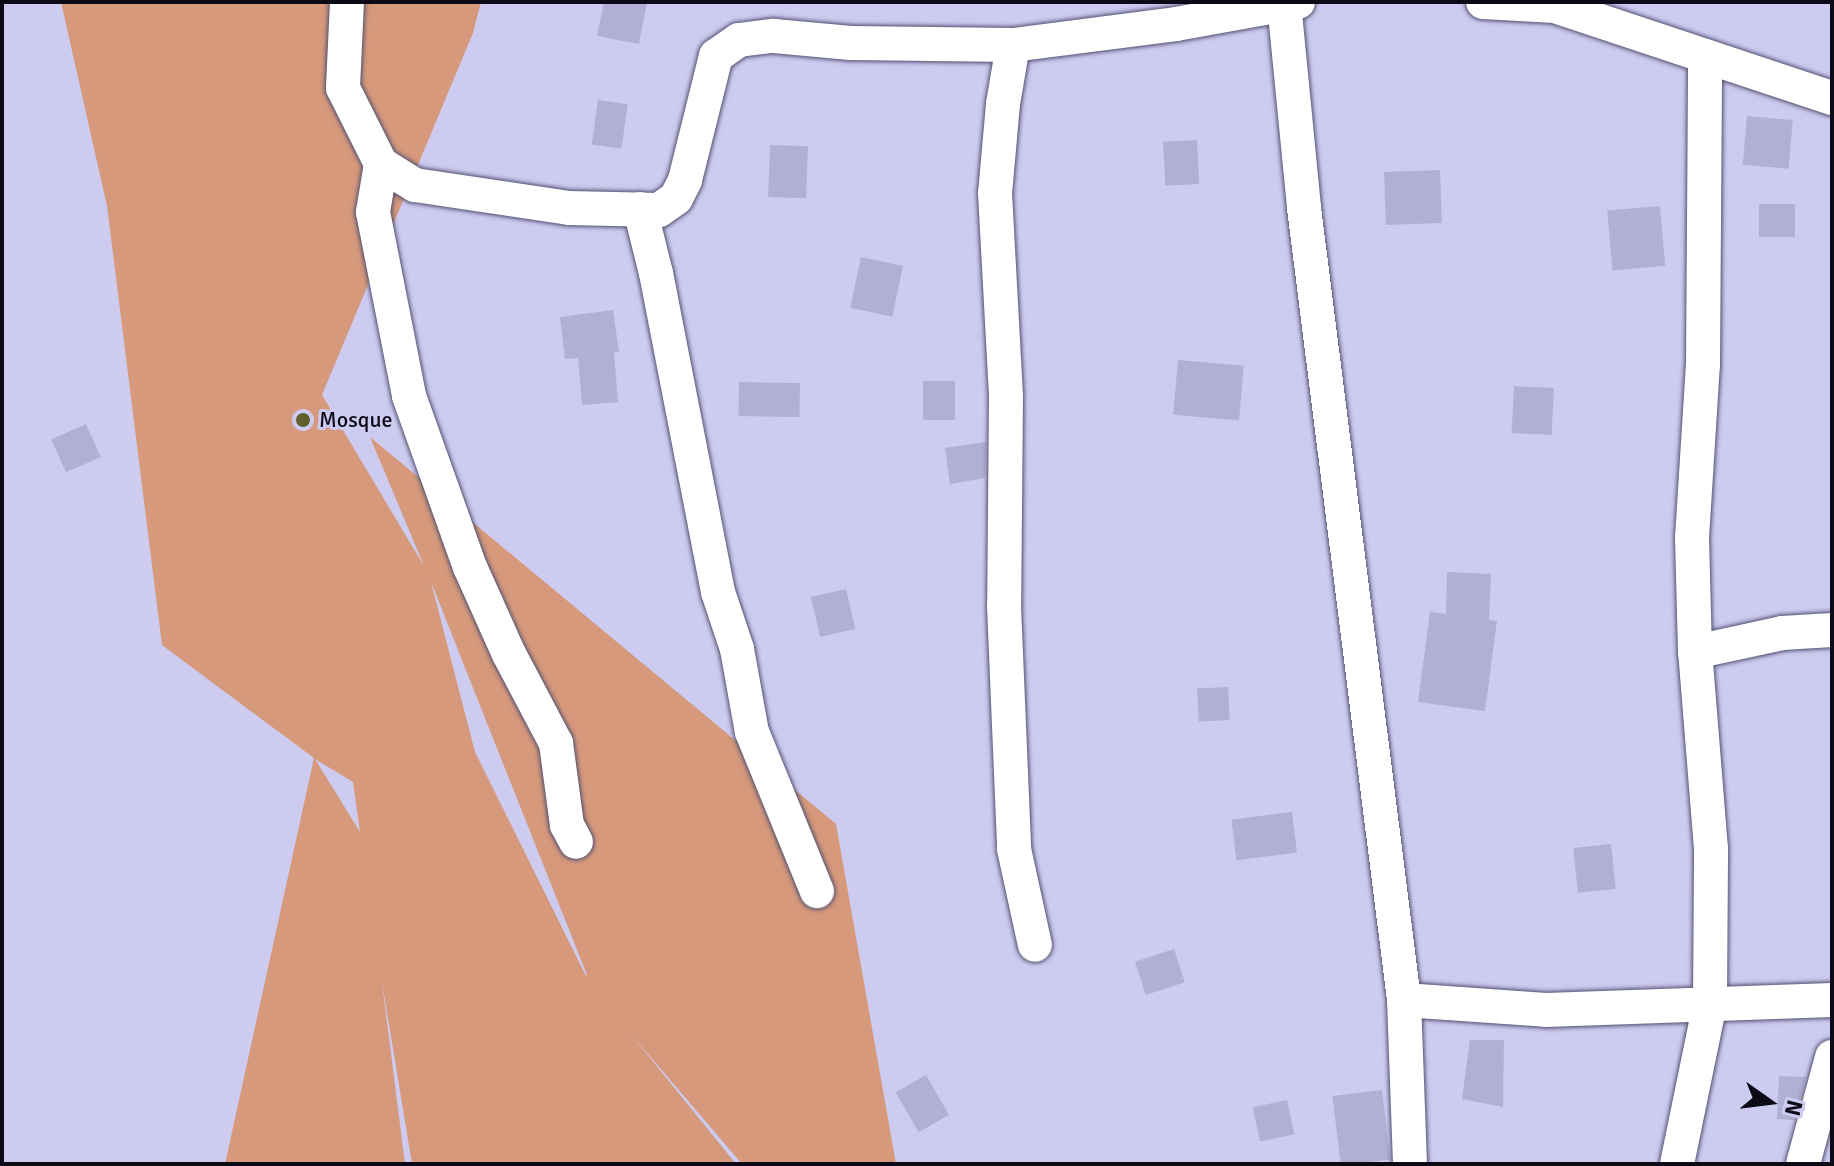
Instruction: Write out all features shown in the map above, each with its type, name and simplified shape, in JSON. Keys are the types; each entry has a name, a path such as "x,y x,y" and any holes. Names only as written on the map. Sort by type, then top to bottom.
{"street":[{"path":"347,2 343,88 381,164 415,185 569,208 659,210 676,198 685,180 716,56 739,40 774,36 851,43 1013,45 1176,24 1298,2"},
{"path":"1483,2 1555,6 1832,98"},
{"path":"1284,3 1304,208 1404,1000 1410,1164"},
{"path":"1013,45 1003,104 995,193 1006,395 1004,606 1014,849 1035,945"},
{"path":"1677,1164 1710,1003 1711,849 1695,652 1692,538 1703,365 1705,56"},
{"path":"381,164 373,212 409,396 470,567 509,654 556,743 567,825 576,842"},
{"path":"640,209 656,273 718,592 737,649 752,732 817,891"},
{"path":"1695,652 1782,633 1832,630"},
{"path":"1404,1000 1546,1010 1832,1000"},
{"path":"1803,1164 1832,1057"}],"shaded area":[{"path":"61,2 481,2 473,33 322,395 424,566 370,437 836,824 896,1164 742,1164 630,1033 736,1164 412,1164 382,982 405,1164 225,1164 314,758 162,645 107,206","holes":["431,582 587,975 586,976 475,752","315,759 353,782 360,832"]}],"building":[{"path":"604,2 647,2 639,44 597,36"},
{"path":"598,100 628,104 621,149 592,145"},
{"path":"1747,116 1793,120 1789,169 1743,165"},
{"path":"1197,140 1199,184 1165,186 1163,142"},
{"path":"770,145 808,146 806,198 768,197"},
{"path":"1440,170 1442,223 1386,225 1384,172"},
{"path":"1759,204 1795,204 1795,237 1759,237"},
{"path":"1660,206 1665,266 1612,270 1607,211"},
{"path":"861,257 903,266 892,317 850,308"},
{"path":"613,310 619,352 614,352 618,402 582,405 578,358 565,359 560,317"},
{"path":"1178,360 1244,366 1239,421 1173,415"},
{"path":"923,381 955,381 955,420 923,420"},
{"path":"739,382 800,383 799,417 738,416"},
{"path":"1514,386 1554,388 1551,435 1512,433"},
{"path":"86,424 101,457 66,472 51,439"},
{"path":"986,442 985,478 950,484 945,448"},
{"path":"1447,572 1491,574 1489,620 1497,621 1485,711 1418,702 1430,612 1446,614"},
{"path":"846,589 855,629 820,637 811,597"},
{"path":"1228,687 1230,720 1199,722 1197,689"},
{"path":"1292,812 1297,853 1236,860 1231,819"},
{"path":"1611,844 1616,889 1578,893 1573,848"},
{"path":"1174,949 1185,982 1146,995 1135,962"},
{"path":"1470,1040 1504,1040 1503,1107 1462,1099"},
{"path":"926,1075 949,1115 919,1132 896,1092"},
{"path":"1779,1076 1806,1077 1794,1120 1777,1119"},
{"path":"1382,1090 1391,1159 1341,1164 1332,1096"},
{"path":"1287,1100 1294,1134 1260,1142 1253,1107"}],"place":[{"name":"Mosque","path":"303,420"}]}
